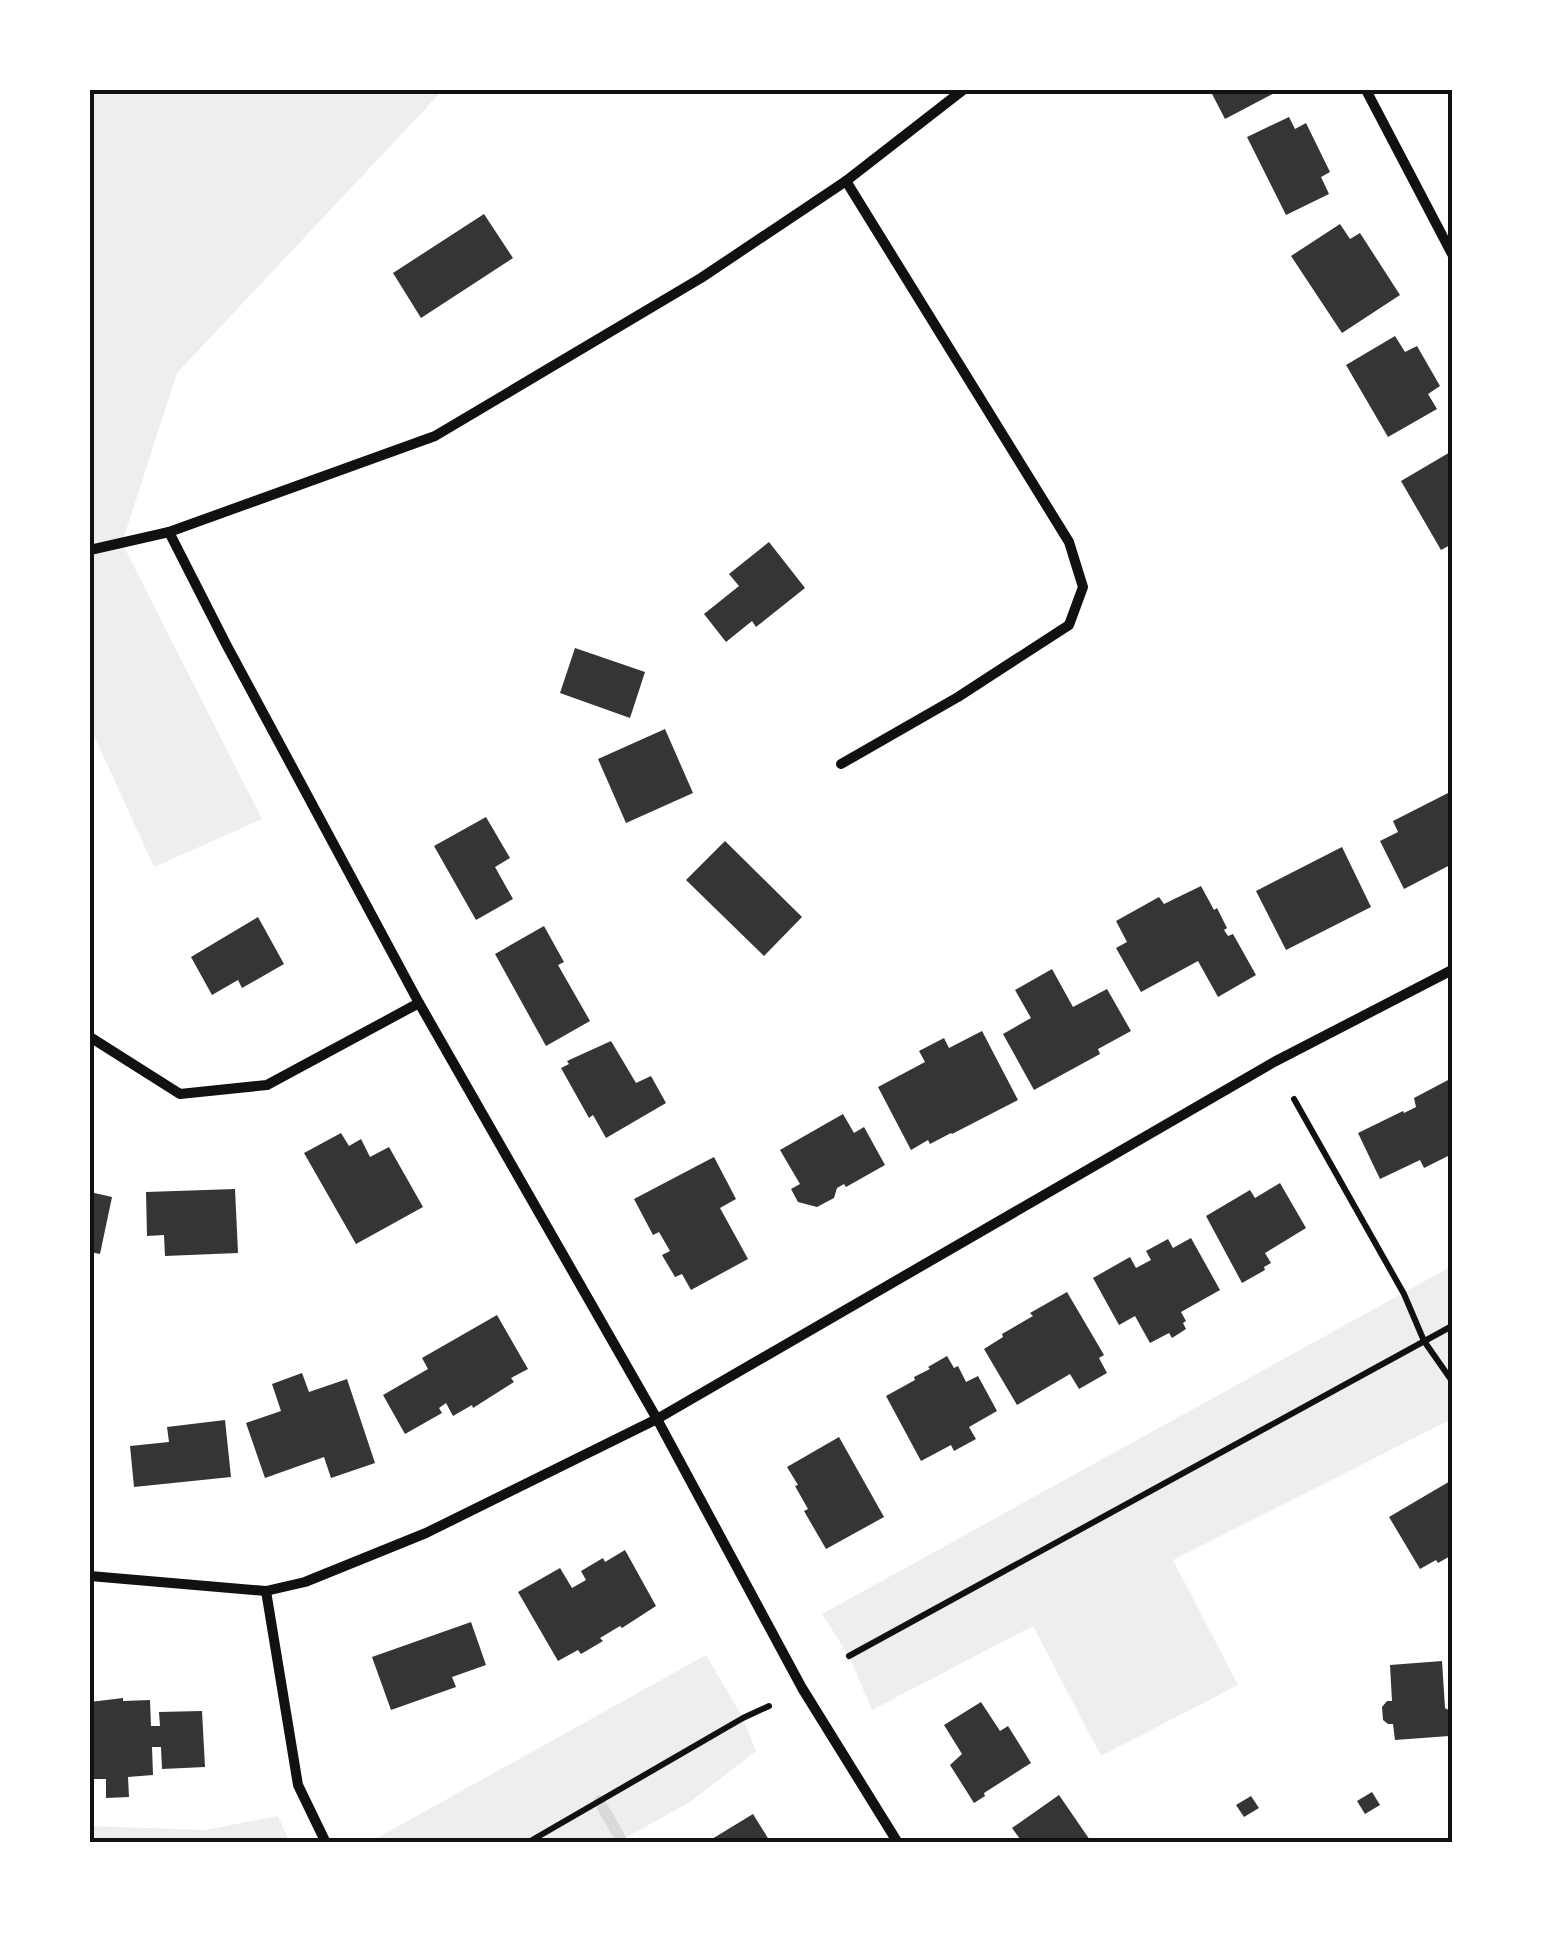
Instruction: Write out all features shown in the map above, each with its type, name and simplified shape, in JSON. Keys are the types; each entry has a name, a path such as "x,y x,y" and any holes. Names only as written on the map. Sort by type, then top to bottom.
{"street":[{"path":"90,550 170,532 435,436 701,278 846,182 963,90"},
{"path":"1366,90 1452,254"},
{"path":"842,764 1068,625 1083,586 1069,542 846,182"},
{"path":"170,532 419,1003 657,1419 802,1688 898,1843"},
{"path":"90,1576 266,1591 305,1582 426,1533 657,1419 1274,1062 1452,970"},
{"path":"90,1037 180,1094 267,1085 419,1003"},
{"path":"266,1591 298,1785 326,1843"}],"path":[{"path":"1294,1098 1404,1294 1424,1341 1452,1381"},
{"path":"849,1656 1452,1326"},
{"path":"526,1843 769,1706"}],"shaded area":[{"path":"90,90 443,90 177,373 122,543 262,819 154,867 90,727"},
{"path":"1452,1266 1452,1419 1173,1560 1238,1685 1101,1756 1033,1626 872,1710 849,1656 822,1614"},
{"path":"706,1655 743,1718 756,1751 690,1802 616,1843 379,1843 377,1838"},
{"path":"278,1816 290,1843 90,1843 90,1826 205,1830"}],"building":[{"path":"1210,90 1280,90 1225,119"},
{"path":"1289,117 1295,129 1306,123 1330,172 1321,177 1329,194 1286,215 1247,137"},
{"path":"484,214 513,258 421,318 393,273"},
{"path":"1340,224 1350,239 1360,233 1400,295 1342,333 1291,256"},
{"path":"1395,336 1405,352 1417,346 1440,386 1428,394 1437,409 1388,437 1346,365"},
{"path":"1452,451 1452,544 1441,550 1401,481"},
{"path":"769,542 805,588 756,627 752,621 726,642 704,614 739,586 729,574"},
{"path":"575,648 645,672 630,718 560,693"},
{"path":"665,729 693,793 626,823 598,759"},
{"path":"1452,791 1452,864 1404,889 1380,841 1398,832 1393,821"},
{"path":"486,817 510,858 495,867 513,899 476,920 434,846"},
{"path":"725,841 802,917 764,956 686,880"},
{"path":"1342,847 1371,907 1286,950 1256,891"},
{"path":"1201,886 1214,910 1217,908 1227,928 1224,930 1228,936 1233,934 1256,975 1218,997 1198,961 1141,992 1116,948 1127,942 1116,921 1159,897 1164,904"},
{"path":"258,917 284,964 242,988 238,980 212,995 191,957"},
{"path":"544,926 564,962 558,965 590,1021 546,1046 495,954"},
{"path":"1052,969 1073,1007 1107,989 1131,1031 1098,1049 1100,1054 1034,1090 1003,1034 1031,1018 1015,990"},
{"path":"982,1031 1018,1100 911,1150 878,1087 925,1062 919,1051 944,1038 949,1048"},
{"path":"611,1041 636,1083 651,1076 666,1103 606,1138 593,1115 589,1118 561,1068 569,1064 567,1061"},
{"path":"1450,1079 1452,1154 1424,1168 1420,1160 1380,1179 1358,1133 1416,1107 1414,1098"},
{"path":"843,1114 854,1133 864,1127 885,1165 837,1188 834,1198 817,1207 798,1202 791,1189 800,1184 780,1150"},
{"path":"341,1133 349,1146 361,1139 370,1157 389,1147 423,1207 356,1244 304,1153"},
{"path":"714,1157 736,1199 720,1208 748,1259 691,1290 682,1274 675,1277 662,1255 670,1251 659,1232 653,1235 634,1199"},
{"path":"1280,1183 1306,1228 1265,1253 1271,1263 1242,1283 1206,1216 1250,1190 1255,1198"},
{"path":"235,1189 238,1253 165,1256 164,1235 147,1236 146,1192"},
{"path":"90,1192 112,1197 100,1254 90,1252"},
{"path":"1191,1238 1220,1290 1181,1312 1186,1329 1172,1338 1169,1333 1150,1343 1135,1316 1119,1325 1093,1278 1130,1257 1136,1268 1151,1260 1146,1251 1168,1239 1173,1248"},
{"path":"1067,1292 1104,1355 1099,1358 1107,1373 1079,1389 1070,1374 1017,1405 984,1349 1033,1316 1030,1313"},
{"path":"497,1315 528,1369 473,1408 472,1405 453,1416 446,1403 439,1408 442,1413 405,1434 383,1395 428,1369 422,1358"},
{"path":"947,1356 966,1382 978,1376 997,1411 969,1427 976,1439 954,1451 951,1445 921,1461 886,1396"},
{"path":"302,1373 309,1392 347,1379 375,1463 331,1478 324,1457 265,1478 246,1423 281,1411 272,1384"},
{"path":"225,1420 231,1477 134,1487 130,1446 169,1442 167,1427"},
{"path":"839,1437 884,1517 826,1549 804,1511 808,1509 787,1467"},
{"path":"1452,1480 1452,1555 1420,1569 1389,1517"},
{"path":"625,1550 656,1606 600,1638 603,1641 581,1654 578,1650 558,1661 518,1592 560,1568 572,1588 586,1580 581,1571"},
{"path":"471,1622 486,1665 452,1677 456,1687 391,1710 372,1657"},
{"path":"1442,1661 1445,1708 1452,1712 1452,1733 1395,1740 1393,1724 1383,1720 1382,1707 1392,1701 1390,1665"},
{"path":"150,1700 151,1726 160,1726 159,1712 202,1711 205,1767 162,1769 161,1747 152,1747 153,1775 128,1777 129,1797 106,1798 106,1779 90,1779 90,1702"},
{"path":"981,1702 1000,1731 1008,1726 1031,1763 974,1803 950,1765 962,1754 944,1725"},
{"path":"1372,1792 1380,1805 1365,1814 1357,1801"},
{"path":"1059,1795 1092,1843 1023,1843 1012,1828"},
{"path":"1251,1796 1259,1808 1244,1817 1236,1805"},
{"path":"753,1814 771,1843 715,1843 712,1839"}],"waterway":[{"path":"599,1801 623,1843"}]}
